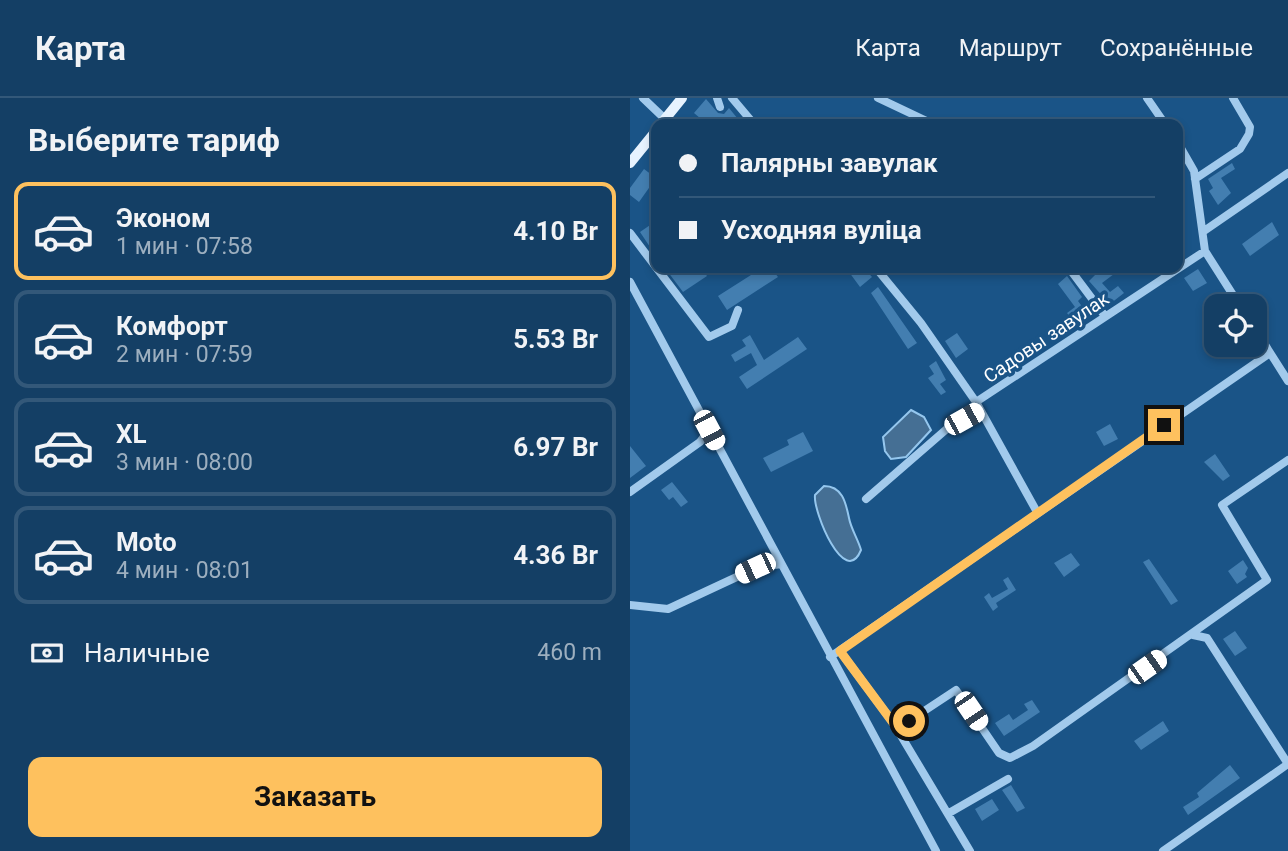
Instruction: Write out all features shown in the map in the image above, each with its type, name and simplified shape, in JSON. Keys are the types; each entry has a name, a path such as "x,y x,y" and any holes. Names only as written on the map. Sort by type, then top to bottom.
{"main road":[{"path":"665,119 682,98"},
{"path":"630,163 651,137"}],"street":[{"path":"643,98 660,119"},
{"path":"732,98 750,119"},
{"path":"878,98 922,119"},
{"path":"1147,98 1162,119"},
{"path":"1195,179 1245,145 1250,127 1233,98"},
{"path":"1183,150 1192,164 1205,251 1232,294"},
{"path":"1204,231 1288,173"},
{"path":"630,233 651,261"},
{"name":"Садовы завулак","path":"1183,265 1205,251"},
{"path":"660,273 709,337 732,326 738,310"},
{"path":"880,273 921,323 978,407 1037,512"},
{"path":"1073,273 1105,316"},
{"name":"Садовы завулак","path":"866,499 949,427 1105,316 1171,273"},
{"path":"630,282 936,851"},
{"path":"1267,348 1288,381"},
{"path":"830,657 1270,353"},
{"path":"630,492 700,442 709,430"},
{"path":"894,724 909,721 957,690 999,753 1010,758 1033,746 1268,580 1222,505 1288,460"},
{"path":"630,605 668,609 755,568 781,564"},
{"path":"1207,638 1217,614"},
{"path":"1163,851 1288,764 1207,638 1193,635"},
{"path":"840,651 894,724 970,851"},
{"path":"949,813 1008,779"}],"water":[{"path":"911,410 924,417 931,430 906,457 891,459 885,451 883,437"},
{"path":"824,486 836,489 845,502 861,550 854,560 847,560 839,554 824,530 815,495"}],"building":[{"path":"706,99 718,113 724,114 729,108 738,119 701,119 694,113"},
{"path":"1232,163 1235,169 1221,178 1231,193 1218,205 1209,191 1213,188 1208,179"},
{"path":"644,169 651,174 651,185 639,202 630,195 630,188"},
{"path":"1272,222 1279,235 1250,256 1242,244"},
{"path":"651,224 651,248 640,232"},
{"path":"1198,269 1207,283 1193,291 1184,278"},
{"path":"669,273 705,273 707,276 683,292"},
{"path":"754,273 775,273 778,277 727,310 718,296"},
{"path":"850,273 868,273 872,277 860,287"},
{"path":"1097,273 1115,273 1102,283 1110,292 1118,286 1124,293 1106,307 1102,301 1105,299 1089,281"},
{"path":"1067,276 1082,297 1078,301 1089,316 1076,325 1067,313 1075,307 1058,284"},
{"path":"878,287 917,343 908,349 871,293"},
{"path":"957,333 968,349 956,358 945,341"},
{"path":"750,335 764,360 798,337 807,349 747,389 739,377 757,365 751,353 735,362 731,355 746,346 742,340"},
{"path":"936,361 946,380 940,384 946,392 941,395 928,378 934,374 929,366"},
{"path":"1110,424 1118,439 1104,446 1096,432"},
{"path":"803,432 813,451 771,472 763,458 789,445 787,440"},
{"path":"630,446 646,466 630,478"},
{"path":"1215,454 1230,476 1223,481 1204,462"},
{"path":"672,482 688,502 681,507 673,497 669,500 661,490"},
{"path":"1071,553 1080,565 1064,577 1054,563"},
{"path":"1149,559 1178,601 1171,605 1143,562"},
{"path":"1243,560 1248,568 1245,574 1247,577 1237,584 1228,571"},
{"path":"1008,577 1016,590 996,603 998,607 993,611 984,597 989,593 992,598 1008,589 1003,580"},
{"path":"1235,631 1247,648 1235,656 1223,639"},
{"path":"1032,700 1040,712 1004,736 995,723 1009,714 1013,720 1028,710 1024,704"},
{"path":"1163,721 1169,731 1141,750 1134,741"},
{"path":"1230,765 1240,778 1188,815 1183,807 1199,797 1197,793"},
{"path":"1011,785 1025,808 1017,812 1002,790"},
{"path":"992,799 999,810 982,821 975,809"}],"route":[{"path":"909,721 894,724 840,651 1164,425"}]}
